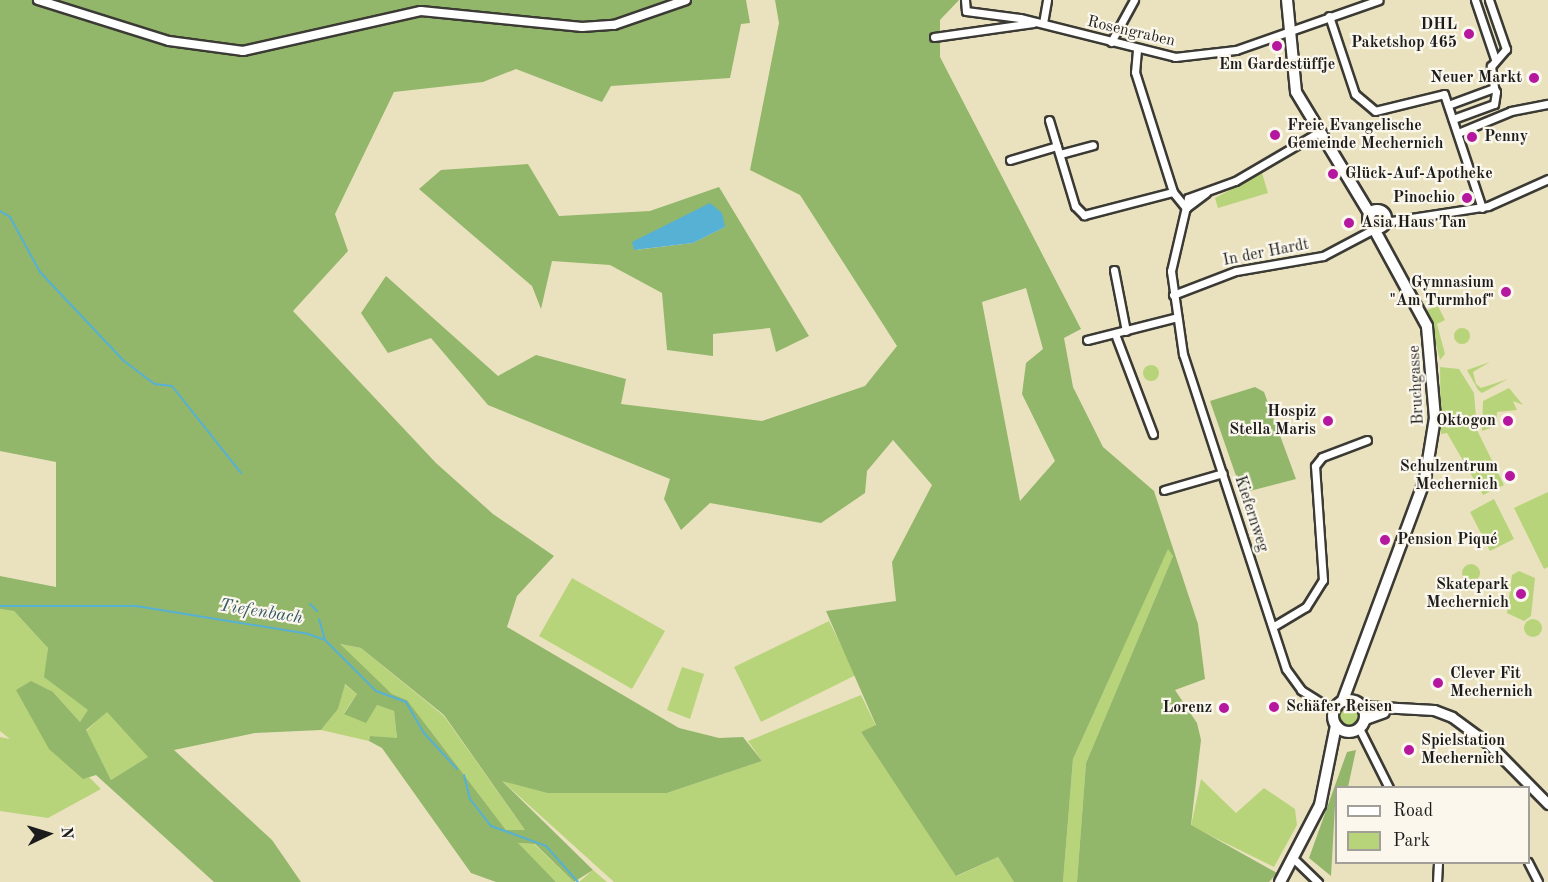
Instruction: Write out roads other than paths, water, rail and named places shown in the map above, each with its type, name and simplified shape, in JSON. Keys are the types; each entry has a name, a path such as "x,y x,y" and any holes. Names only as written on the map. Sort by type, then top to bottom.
{"main road":[{"name":"Bruchgasse","path":"1287,0 1288,31 1296,92 1319,132 1374,212 1388,254 1427,326 1436,418 1425,479 1361,658 1342,700 1334,710"},
{"name":"Bruchgasse","path":"1358,726 1361,658"},
{"path":"1342,700 1452,717 1490,745 1548,804"},
{"path":"1336,726 1358,726 1395,709"},
{"path":"1280,882 1295,860 1318,811 1333,762 1336,726 1334,710"},
{"path":"1333,762 1358,726"}],"street":[{"path":"38,0 169,41 243,51 422,10 582,27 614,25 686,0"},
{"name":"Rosengraben","path":"965,0 966,11 1040,23 1137,50 1207,56 1379,0"},
{"path":"1040,23 1047,0"},
{"path":"1111,42 1134,0"},
{"path":"1453,119 1494,104 1495,59 1475,0"},
{"path":"1489,0 1506,49 1495,59"},
{"path":"1329,16 1355,94 1375,111 1440,91 1448,105 1482,208"},
{"name":"Rosengraben","path":"934,36 1040,23"},
{"path":"1137,50 1135,72 1173,192 1186,208"},
{"path":"1448,105 1494,88"},
{"path":"1458,133 1511,111 1548,104"},
{"path":"1048,120 1075,206 1084,215 1173,192"},
{"path":"1173,295 1173,253 1188,198 1206,193 1319,132"},
{"path":"1060,154 1093,145"},
{"path":"1010,160 1057,146"},
{"name":"In der Hardt","path":"1173,295 1236,271 1323,256 1378,226 1482,208 1548,179"},
{"path":"1114,270 1126,331"},
{"name":"Kiefernweg","path":"1173,295 1174,318 1292,679 1334,710"},
{"path":"1087,340 1174,318"},
{"path":"1115,334 1153,434"},
{"path":"1274,626 1306,607 1323,580 1315,466 1322,457 1367,440"},
{"path":"1164,490 1223,473"},
{"path":"1358,726 1388,786"},
{"path":"1295,860 1318,882"},
{"path":"1437,882 1438,864"},
{"path":"1529,864 1538,882"}],"water":[{"path":"710,203 722,213 725,227 693,243 634,250 632,242"}],"waterway":[{"path":"0,211 10,217 40,272 124,361 155,384 172,386 241,473"},
{"path":"310,604 317,611"},
{"name":"Tiefenbach","path":"0,606 136,606 308,634 325,640 376,691 406,702 424,733 457,769"},
{"path":"319,619 325,640"},
{"name":"Tiefenbach","path":"464,775 470,799 491,826 546,846 578,882"}],"place":[{"name":"DHL Paketshop 465","path":"1469,34"},
{"name":"Em Gardestüffje","path":"1277,46"},
{"name":"Neuer Markt","path":"1534,78"},
{"name":"Freie Evangelische Gemeinde Mechernich","path":"1275,135"},
{"name":"Penny","path":"1472,137"},
{"name":"Glück-Auf-Apotheke","path":"1333,174"},
{"name":"Pinochio","path":"1467,198"},
{"name":"Asia Haus Tan","path":"1349,223"},
{"name":"Gymnasium \"Am Turmhof\"","path":"1506,292"},
{"name":"Hospiz Stella Maris","path":"1328,421"},
{"name":"Oktogon","path":"1508,421"},
{"name":"Schulzentrum Mechernich","path":"1510,476"},
{"name":"Pension Piqué","path":"1385,540"},
{"name":"Skatepark Mechernich","path":"1521,594"},
{"name":"Clever Fit Mechernich","path":"1438,683"},
{"name":"Schäfer Reisen","path":"1274,707"},
{"name":"Lorenz","path":"1224,708"},
{"name":"Spielstation Mechernich","path":"1409,750"}]}
